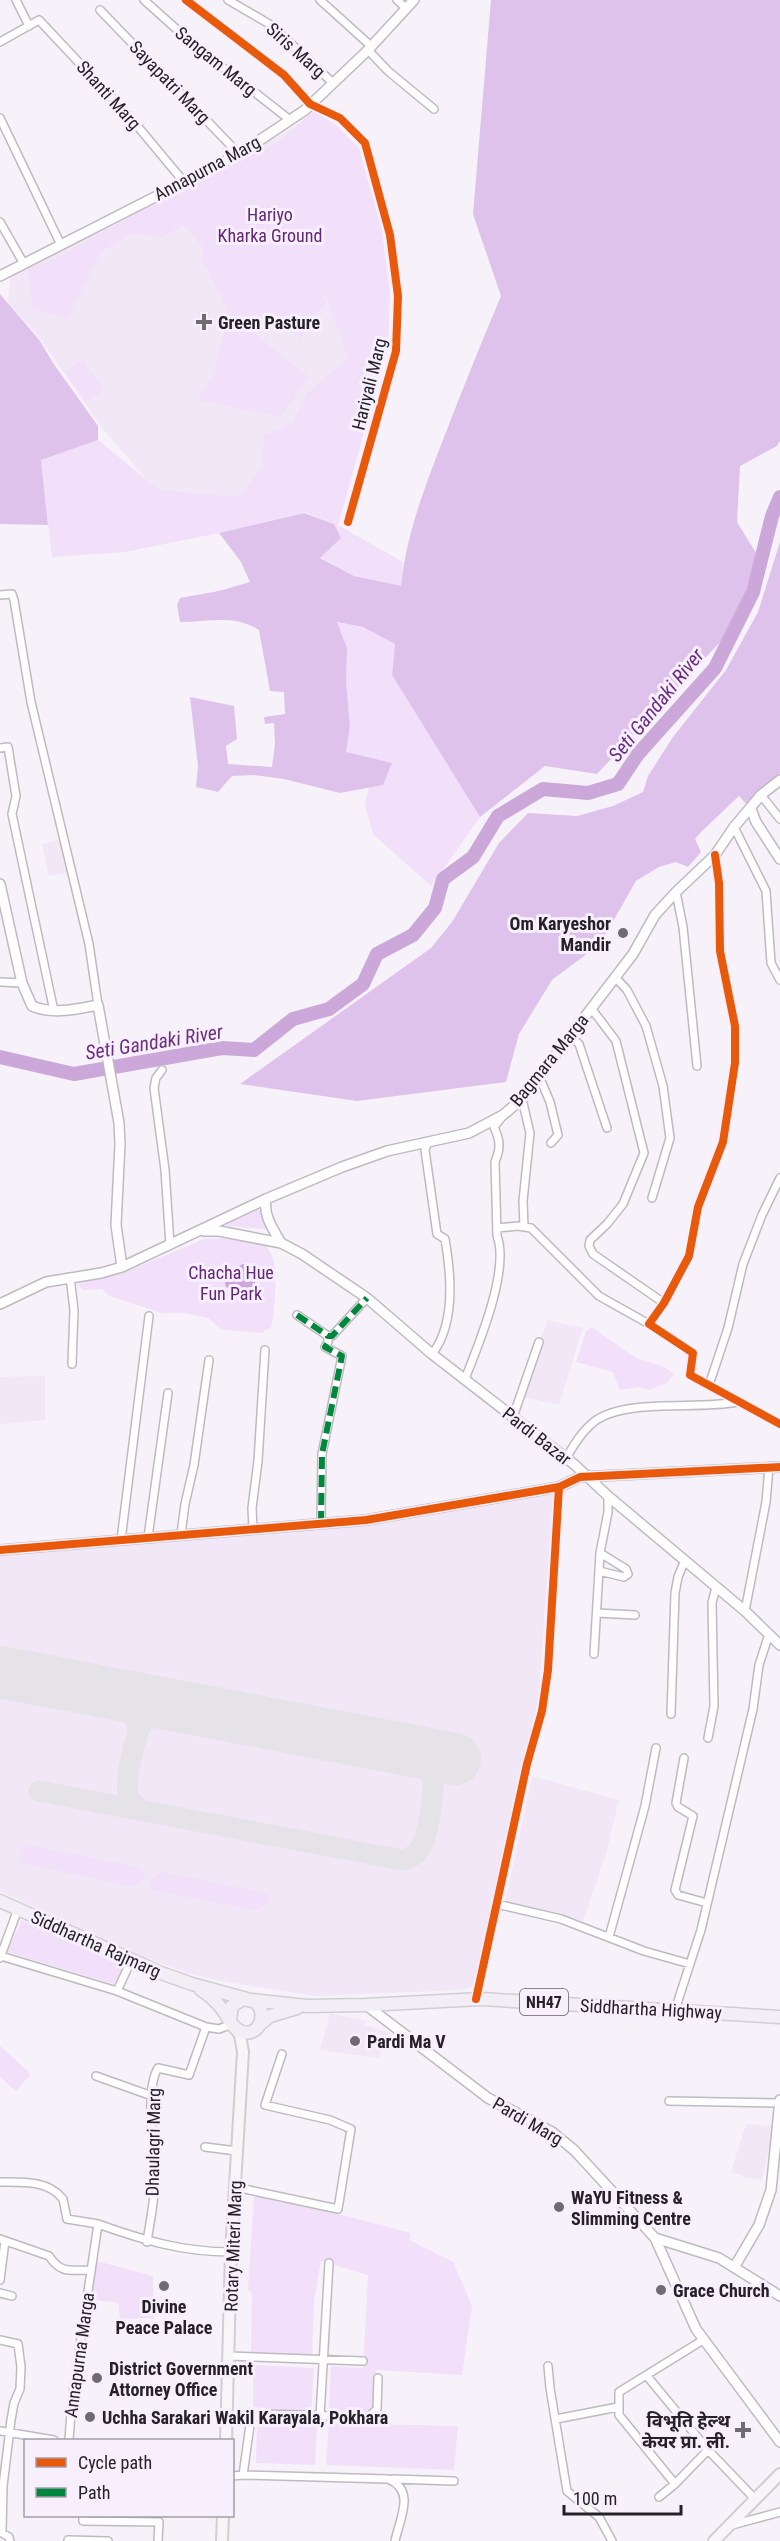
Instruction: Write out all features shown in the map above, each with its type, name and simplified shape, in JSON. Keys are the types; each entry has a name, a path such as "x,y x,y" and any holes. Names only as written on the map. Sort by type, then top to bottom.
{"highway":[{"name":"Siddhartha Rajmarg","path":"0,1901 131,1961 192,1984"},
{"name":"NH47","path":"192,1984 249,1999 307,2006"},
{"name":"NH47","path":"192,1984 209,1996 232,2023"},
{"path":"249,1999 259,2005 262,2013 257,2027 244,2032 232,2023 230,2010 235,2003 249,1999"},
{"name":"Siddhartha Highway","path":"307,2006 476,1999 780,2017"},
{"name":"NH47","path":"257,2027 276,2013 307,2006"}],"main road":[{"name":"Annapurna Marg","path":"0,276 239,154 290,120 333,83 414,0"},
{"name":"Bagmara Marga","path":"0,1304 46,1282 93,1275 122,1267 266,1198 342,1167 387,1151 469,1133 503,1114 522,1098 633,954 655,915 715,855 734,827 761,795 780,780"},
{"path":"751,809 756,822 780,859"},
{"path":"0,884 22,983 32,1006 54,1011 98,1005 119,1123 116,1224 122,1267"},
{"path":"266,1198 264,1207 267,1217 281,1243"},
{"name":"Pardi Bazar","path":"199,1232 219,1231 281,1243 302,1254 367,1298 432,1354 566,1458 745,1611 780,1645"},
{"path":"0,1550 387,1517 559,1487 572,1479 588,1477 780,1467"},
{"name":"Pardi Marg","path":"366,2005 488,2098 565,2141 655,2238 690,2318 703,2340 780,2442"},
{"path":"232,2023 240,2036 243,2052"},
{"path":"243,2052 257,2027"},
{"name":"Rotary Miteri Marg","path":"226,2439 231,2252 243,2052"},
{"path":"735,2266 759,2225 771,2190 780,2102"},
{"path":"655,2238 699,2250 735,2266 780,2295"},
{"path":"719,2539 780,2474"},
{"path":"222,2541 224,2517"}],"street":[{"name":"Sangam Marg","path":"144,0 193,44 290,120"},
{"path":"186,0 284,75 310,104"},
{"name":"Siris Marg","path":"228,0 271,25 333,83"},
{"path":"320,0 369,48 388,71 434,108"},
{"path":"396,0 406,9"},
{"path":"0,42 29,26 18,1"},
{"name":"Sayapatri Marg","path":"100,10 239,154"},
{"name":"Shanti Marg","path":"29,26 39,20 129,116 184,182"},
{"name":"Hariyali Marg","path":"310,104 340,118 365,143 390,235 398,296 396,351 348,522"},
{"path":"0,118 61,244"},
{"path":"0,222 24,264"},
{"path":"0,595 12,594 14,600 31,702 89,944 98,1005"},
{"path":"0,748 8,747 16,796 12,814 54,1011"},
{"path":"761,795 780,819"},
{"path":"734,827 766,891 771,963 780,980"},
{"path":"649,1324 664,1304 689,1256 698,1207 723,1142 735,1063 735,1026 720,951 719,883 715,855"},
{"path":"676,892 685,938 698,1066"},
{"path":"615,977 627,990 646,1026 663,1086 670,1138 652,1198"},
{"path":"0,982 22,983"},
{"path":"591,1008 616,1041 644,1153 623,1204 590,1240 589,1246 593,1254 664,1304"},
{"path":"570,1036 579,1044 607,1128"},
{"path":"162,1070 156,1078 154,1094 165,1170 170,1245"},
{"path":"539,1076 550,1102 558,1135 550,1143"},
{"path":"522,1098 530,1133 523,1202 524,1227"},
{"path":"465,1379 496,1292 500,1244 497,1228 495,1162 499,1153 500,1140 494,1127 503,1114"},
{"path":"427,1144 425,1150 436,1234 445,1239 450,1290 443,1333 439,1346 432,1354"},
{"path":"709,1385 728,1328 743,1264 762,1215 780,1178"},
{"path":"497,1228 531,1228 599,1296 649,1324 693,1353 690,1375 780,1424"},
{"path":"70,1277 74,1310 72,1364"},
{"path":"297,1315 328,1336 333,1336 367,1298"},
{"path":"121,1540 149,1316"},
{"path":"321,1523 322,1454 342,1356 325,1347 328,1336"},
{"path":"513,1417 539,1342"},
{"path":"254,1528 252,1508 258,1461 266,1350"},
{"path":"181,1534 194,1465 209,1360"},
{"path":"148,1537 168,1393"},
{"path":"566,1458 580,1437 595,1421 617,1410 716,1406 736,1402"},
{"path":"745,1611 766,1502 769,1467"},
{"path":"476,1999 527,1764 542,1711 548,1670 559,1487"},
{"path":"594,1654 600,1553 608,1512 608,1496"},
{"path":"599,1572 617,1576 628,1574 626,1569 600,1553"},
{"path":"671,1714 675,1593 685,1560"},
{"path":"708,1738 714,1706 712,1603 716,1587"},
{"path":"597,1613 635,1615"},
{"path":"675,2010 707,1903 753,1709 759,1665 769,1634"},
{"path":"609,1937 642,1816 656,1748"},
{"path":"684,1758 676,1803 678,1807 690,1812 693,1816 675,1890 678,1895 707,1903"},
{"path":"496,1904 561,1918 690,1964"},
{"path":"18,1909 0,1957 117,1990 206,2027 219,2029 232,2023"},
{"path":"117,1990 131,1961"},
{"name":"Dhaulagri Marg","path":"147,2242 155,2180 152,2096 154,2078 158,2068 187,2076 190,2074 206,2027"},
{"path":"235,2187 338,2210 351,2129 330,2120 266,2105 282,2054"},
{"path":"96,2076 152,2096"},
{"path":"669,2101 780,2102"},
{"path":"205,2147 237,2151"},
{"path":"0,2182 26,2182 46,2186 63,2199 66,2218 98,2224 147,2242 195,2251 231,2252"},
{"name":"Annapurna Marga","path":"69,2439 72,2399 98,2224"},
{"path":"0,2280 2,2240 49,2256 54,2265 61,2268 91,2270"},
{"path":"320,2416 329,2263"},
{"path":"0,2293 12,2296"},
{"path":"0,2340 18,2344 20,2351 20,2389 14,2403 3,2486 2,2533 9,2537 10,2541"},
{"path":"675,2484 619,2415 620,2392 703,2340"},
{"path":"230,2356 363,2361"},
{"path":"548,2366 567,2491 599,2517 612,2541"},
{"path":"647,2376 708,2450 755,2499"},
{"path":"243,2475 251,2418 263,2414 365,2418 374,2414 377,2409 378,2378"},
{"path":"556,2419 618,2407"},
{"path":"0,2431 48,2439"},
{"path":"659,2497 708,2450"},
{"path":"234,2476 454,2481"},
{"path":"388,2479 398,2482 404,2491 395,2541"},
{"path":"729,2526 780,2512"},
{"path":"83,2517 82,2521 159,2519 158,2541"},
{"path":"68,2540 108,2541"}],"shaded area":[{"path":"491,0 780,0 780,441 777,446 740,466 737,522 756,553 737,624 597,774 545,766 480,817 392,675 395,644 363,627 337,622 347,648 346,682 350,726 346,752 392,763 383,785 340,793 284,779 254,775 232,776 218,792 196,787 198,766 190,697 234,706 237,739 226,746 228,764 272,767 275,744 274,723 265,724 264,717 285,714 284,692 270,691 259,630 231,620 180,622 177,605 180,598 219,591 250,582 241,562 219,533 304,513 334,524 341,538 320,558 354,576 401,586 411,532 434,462 501,296 473,214"},
{"name":"Green Pasture","path":"314,116 383,351 269,507 156,490 101,427 42,341 8,303 11,273 132,217"},
{"path":"0,294 40,341 98,426 98,440 41,460 48,525 0,524"},
{"path":"780,542 780,773 747,805 739,796 700,833 695,839 701,852 688,867 676,862 659,867 636,881 600,944 552,980 519,1034 506,1082 357,1101 240,1084 431,948 452,922 499,843 528,813 577,816 613,806 643,792 648,776 673,737 726,670 758,612"},
{"path":"63,839 70,872 49,876 42,844"},
{"path":"243,1264 251,1266 257,1276 254,1289 257,1298 253,1302 244,1300 244,1294 226,1287 225,1274"},
{"path":"547,1320 583,1328 559,1405 523,1397"},
{"path":"45,1376 45,1420 0,1424 0,1377"},
{"path":"550,1493 553,1495 539,1694 478,1976 471,1987 460,1990 314,1996 221,1981 187,1973 117,1947 0,1891 0,1555 394,1522"},
{"path":"532,1776 619,1800 606,1854 583,1921 505,1903"},
{"name":"Pardi Ma V","path":"330,2013 366,2021 365,2025 391,2033 378,2058 320,2050"},
{"path":"746,2124 774,2126 762,2180 742,2177 742,2175 731,2172"}],"green space":[{"name":"Hariyo Kharka Ground","path":"313,111 335,124 359,148 382,231 390,293 388,348 338,525 403,562 401,587 354,576 320,557 334,524 305,512 219,533 125,552 52,557 41,460 98,440 159,490 239,497 262,467 264,435 292,424 307,393 348,358 322,285 326,306 310,316 301,339 284,321 264,314 256,335 309,377 281,417 198,400 211,379 224,335 226,305 202,260 203,248 184,225 162,237 132,233 101,252 68,318 33,310 28,269 64,254 138,212 278,142"},
{"path":"83,360 104,390 86,402 65,372"},
{"path":"336,622 363,627 395,644 392,675 480,817 431,886 373,834 365,806 369,787 383,785 346,752 350,726 346,682 347,648"},
{"path":"256,1209 260,1210 268,1225 266,1229 227,1226 226,1224 230,1221"},
{"name":"Chacha Hue Fun Park","path":"204,1239 253,1241 265,1246 270,1252 274,1261 276,1285 271,1328 261,1333 220,1329 208,1318 184,1313 162,1313 109,1296 102,1289 83,1290 77,1284 133,1269"},
{"path":"592,1327 635,1357 661,1366 674,1374 667,1383 649,1390 640,1387 620,1390 613,1372 576,1362 586,1331"},
{"path":"24,1844 141,1868 144,1873 142,1881 133,1887 18,1862"},
{"path":"161,1872 270,1894 267,1904 257,1909 250,1909 148,1889 151,1879"},
{"path":"22,1920 124,1967 114,1984 7,1952"},
{"path":"0,2046 31,2074 16,2091 0,2077"},
{"path":"254,2196 411,2233 409,2240 453,2262 472,2306 462,2375 376,2370 374,2410 371,2413 329,2410 331,2366 363,2368 368,2275 321,2261 314,2301 312,2356 251,2352 252,2293 248,2290"},
{"path":"97,2261 153,2276 154,2318 120,2319 118,2303 89,2299"},
{"path":"253,2365 314,2368 311,2413 253,2407"},
{"path":"257,2421 312,2422 317,2426 315,2465 256,2463"},
{"path":"329,2423 458,2426 454,2470 326,2465"}],"waterway":[{"name":"Seti Gandaki River","path":"0,1057 74,1074 222,1048 254,1050 293,1019 329,1009 363,984 377,954 413,935 435,908 443,879 473,857 498,816 543,789 588,793 618,784 638,754 715,668 753,592 772,516 780,497"}],"taxiway":[{"path":"108,1693 125,1702 133,1711 138,1731"},
{"path":"142,1810 131,1801 128,1793 132,1754 142,1723 153,1711 166,1707 180,1707"},
{"path":"39,1791 402,1860 415,1854 424,1841 433,1789 432,1773 428,1765 409,1751"}],"runway":[{"path":"0,1672 455,1759"}],"marked path":[{"path":"297,1315 328,1336 332,1336 367,1298"},
{"path":"321,1523 322,1454 342,1356 325,1347 328,1336"}],"cycle path":[{"path":"186,0 284,75 310,104 340,118 365,143 390,235 398,296 396,351 348,522"},
{"path":"715,855 719,883 720,951 735,1026 735,1063 723,1142 698,1207 689,1256 664,1303 649,1324 693,1353 690,1375 780,1424"},
{"path":"0,1550 366,1520 559,1487 580,1477 780,1467"},
{"path":"476,1999 527,1764 542,1711 548,1670 559,1487"}],"place":[{"name":"Green Pasture","path":"204,322"},
{"name":"Om Karyeshor Mandir","path":"623,933"},
{"name":"Pardi Ma V","path":"355,2041"},
{"name":"WaYU Fitness & Slimming Centre","path":"559,2207"},
{"name":"Divine Peace Palace","path":"164,2286"},
{"name":"Grace Church","path":"661,2290"},
{"name":"District Government Attorney Office","path":"97,2378"},
{"name":"Uchha Sarakari Wakil Karayala, Pokhara","path":"90,2417"},
{"name":"विभूति हेल्थ केयर प्रा. ली.","path":"743,2430"}]}
